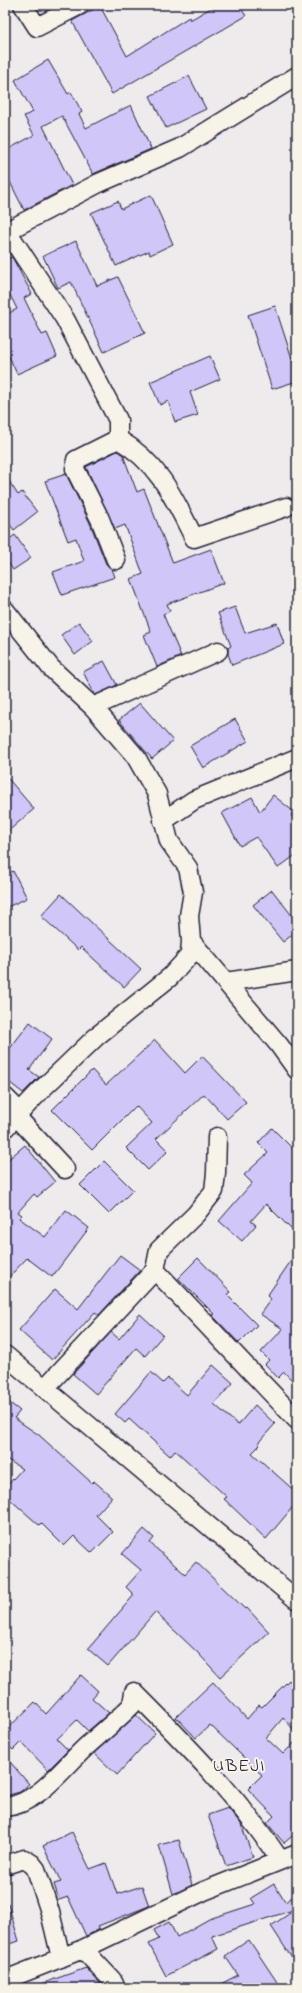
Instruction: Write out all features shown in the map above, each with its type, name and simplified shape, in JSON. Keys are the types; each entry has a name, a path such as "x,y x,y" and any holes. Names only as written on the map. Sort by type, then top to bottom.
{"street":[{"path":"23,5 37,27 80,5"},
{"path":"118,439 118,420 65,318 6,232 98,183 180,148 297,76"},
{"path":"118,439 135,448 169,488 194,538 286,507"},
{"path":"116,560 100,520 75,469 76,460 118,439"},
{"path":"5,610 51,668 93,707 136,757 157,794 169,841 188,868 193,892 189,916 191,941 190,955 170,977 97,1036 14,1119"},
{"path":"93,707 218,651"},
{"path":"163,821 194,800 297,758"},
{"path":"191,941 297,1070"},
{"path":"226,982 297,971"},
{"path":"5,1098 14,1119 65,1169"},
{"path":"45,1388 155,1270 159,1250 196,1214 214,1191 217,1137"},
{"path":"155,1270 297,1420"},
{"path":"8,1362 45,1388 297,1600"},
{"path":"5,1807 15,1806 33,1796 55,1777 132,1705 134,1692 183,1740 232,1796 266,1838 280,1860"},
{"path":"5,1980 83,1949 204,1892 297,1854"},
{"path":"5,1865 24,1859 32,1864 36,1870 50,1912 61,1958"},
{"path":"83,1949 112,1980 116,1988"}],"building":[{"path":"216,5 239,5 246,16 112,94 72,21 100,6 127,56 189,17 190,20"},
{"path":"48,60 68,94 71,92 82,112 79,114 86,128 131,105 151,149 93,174 62,116 43,126 72,185 24,210 5,172 5,151 34,135 24,116 33,112 15,80"},
{"path":"189,76 206,109 166,128 150,96"},
{"path":"151,195 173,244 150,255 149,251 116,266 91,213 118,201 121,209"},
{"path":"76,241 97,286 118,277 145,333 104,352 71,282 58,288 43,256"},
{"path":"12,257 32,294 24,298 42,335 47,333 57,356 17,374 5,348 5,315 17,309 5,285 5,260"},
{"path":"275,306 297,374 297,381 272,389 248,315"},
{"path":"210,356 220,379 190,392 198,415 175,422 168,401 160,405 150,382"},
{"path":"117,451 123,455 137,492 144,489 173,563 211,549 224,583 167,604 170,611 163,614 181,656 157,667 144,635 151,632 131,579 143,574 125,525 115,529 86,467"},
{"path":"66,474 90,523 106,564 112,569 115,577 62,595 53,572 84,561 76,538 68,541 45,481"},
{"path":"5,475 18,495 22,492 37,512 14,530 5,518"},
{"path":"15,535 31,558 13,570 5,558 5,542"},
{"path":"235,607 245,633 277,623 284,644 232,665 228,654 228,648 231,646 218,613"},
{"path":"79,622 93,641 75,655 61,635"},
{"path":"104,661 117,685 95,695 83,672"},
{"path":"140,703 173,741 152,759 119,720"},
{"path":"235,719 248,741 203,768 190,746"},
{"path":"5,775 34,809 5,834"},
{"path":"273,795 294,812 291,815 297,824 297,854 278,868 256,837 240,846 222,813 252,797 260,812"},
{"path":"13,871 27,898 5,908 5,875"},
{"path":"272,890 297,922 297,931 283,942 253,905"},
{"path":"61,894 141,969 124,987 81,947 78,950 41,916"},
{"path":"30,1022 52,1039 29,1070 39,1077 23,1093 5,1079 5,1055"},
{"path":"155,1040 185,1073 202,1056 246,1102 227,1119 204,1094 156,1139 168,1151 148,1170 126,1148 152,1123 136,1106 92,1150 52,1110 92,1070 106,1085"},
{"path":"272,1128 297,1153 297,1235 266,1204 251,1221 256,1225 242,1241 219,1221 252,1183 244,1175 268,1153 258,1143"},
{"path":"25,1145 55,1182 37,1197 34,1194 18,1212 22,1215 19,1218 45,1237 66,1210 89,1228 52,1277 27,1258 5,1281 5,1162"},
{"path":"104,1161 133,1190 109,1214 80,1185"},
{"path":"297,1252 297,1385 284,1372 278,1378 265,1364 269,1360 261,1352 283,1329 260,1314 271,1299 267,1296"},
{"path":"120,1255 140,1270 99,1315 95,1312 52,1360 19,1330 55,1289 78,1309"},
{"path":"198,1258 231,1292 227,1295 257,1325 239,1343 212,1315 214,1314 178,1278"},
{"path":"140,1314 163,1335 145,1356 136,1348 96,1394 73,1374 111,1332 119,1339"},
{"path":"213,1365 233,1383 214,1404 238,1425 255,1405 275,1424 258,1443 260,1445 252,1453 297,1493 297,1502 266,1539 224,1499 227,1497 175,1450 170,1456 129,1419 125,1423 115,1414 151,1372 163,1383 168,1378 187,1395"},
{"path":"5,1399 20,1411 14,1418 39,1435 92,1483 94,1481 112,1497 96,1515 113,1532 92,1553 74,1536 64,1546 41,1523 39,1525 5,1495 5,1488 22,1469 5,1458"},
{"path":"144,1529 154,1538 150,1543 185,1574 196,1562 245,1609 247,1608 269,1632 220,1677 198,1653 155,1612 108,1666 88,1649 134,1595 126,1587 141,1570 122,1554"},
{"path":"81,1675 98,1691 92,1698 109,1713 88,1731 77,1720 57,1739 68,1750 48,1770 21,1742 13,1750 5,1742 5,1731 35,1702 46,1714"},
{"path":"289,1680 297,1689 297,1733 283,1718 266,1738 283,1754 297,1740 297,1832 284,1843 267,1823 274,1816 248,1789 262,1775 210,1725 196,1738 176,1717 213,1682 247,1719 259,1705 262,1707"},
{"path":"136,1715 155,1733 117,1775 94,1753"},
{"path":"5,1756 29,1784 20,1792 5,1796"},
{"path":"228,1808 241,1824 253,1857 226,1866 208,1815"},
{"path":"72,1832 90,1869 106,1863 117,1894 142,1886 149,1906 98,1926 100,1929 86,1936 68,1897 59,1900 54,1884 61,1882 43,1846"},
{"path":"179,1840 192,1885 173,1894 159,1845"},
{"path":"274,1884 285,1902 297,1894 297,1966 271,1926 296,1909 212,1936 218,1949 166,1976 149,1944 159,1939 154,1930 169,1922 177,1937 209,1919 255,1904 251,1898"},
{"path":"5,1904 8,1904 19,1941 5,1945"},
{"path":"249,1940 281,1988 213,1988 238,1975 225,1956"},
{"path":"86,1968 104,1988 35,1988 35,1986"}],"district":[{"name":"UBEJI","path":"239,1765"}]}
